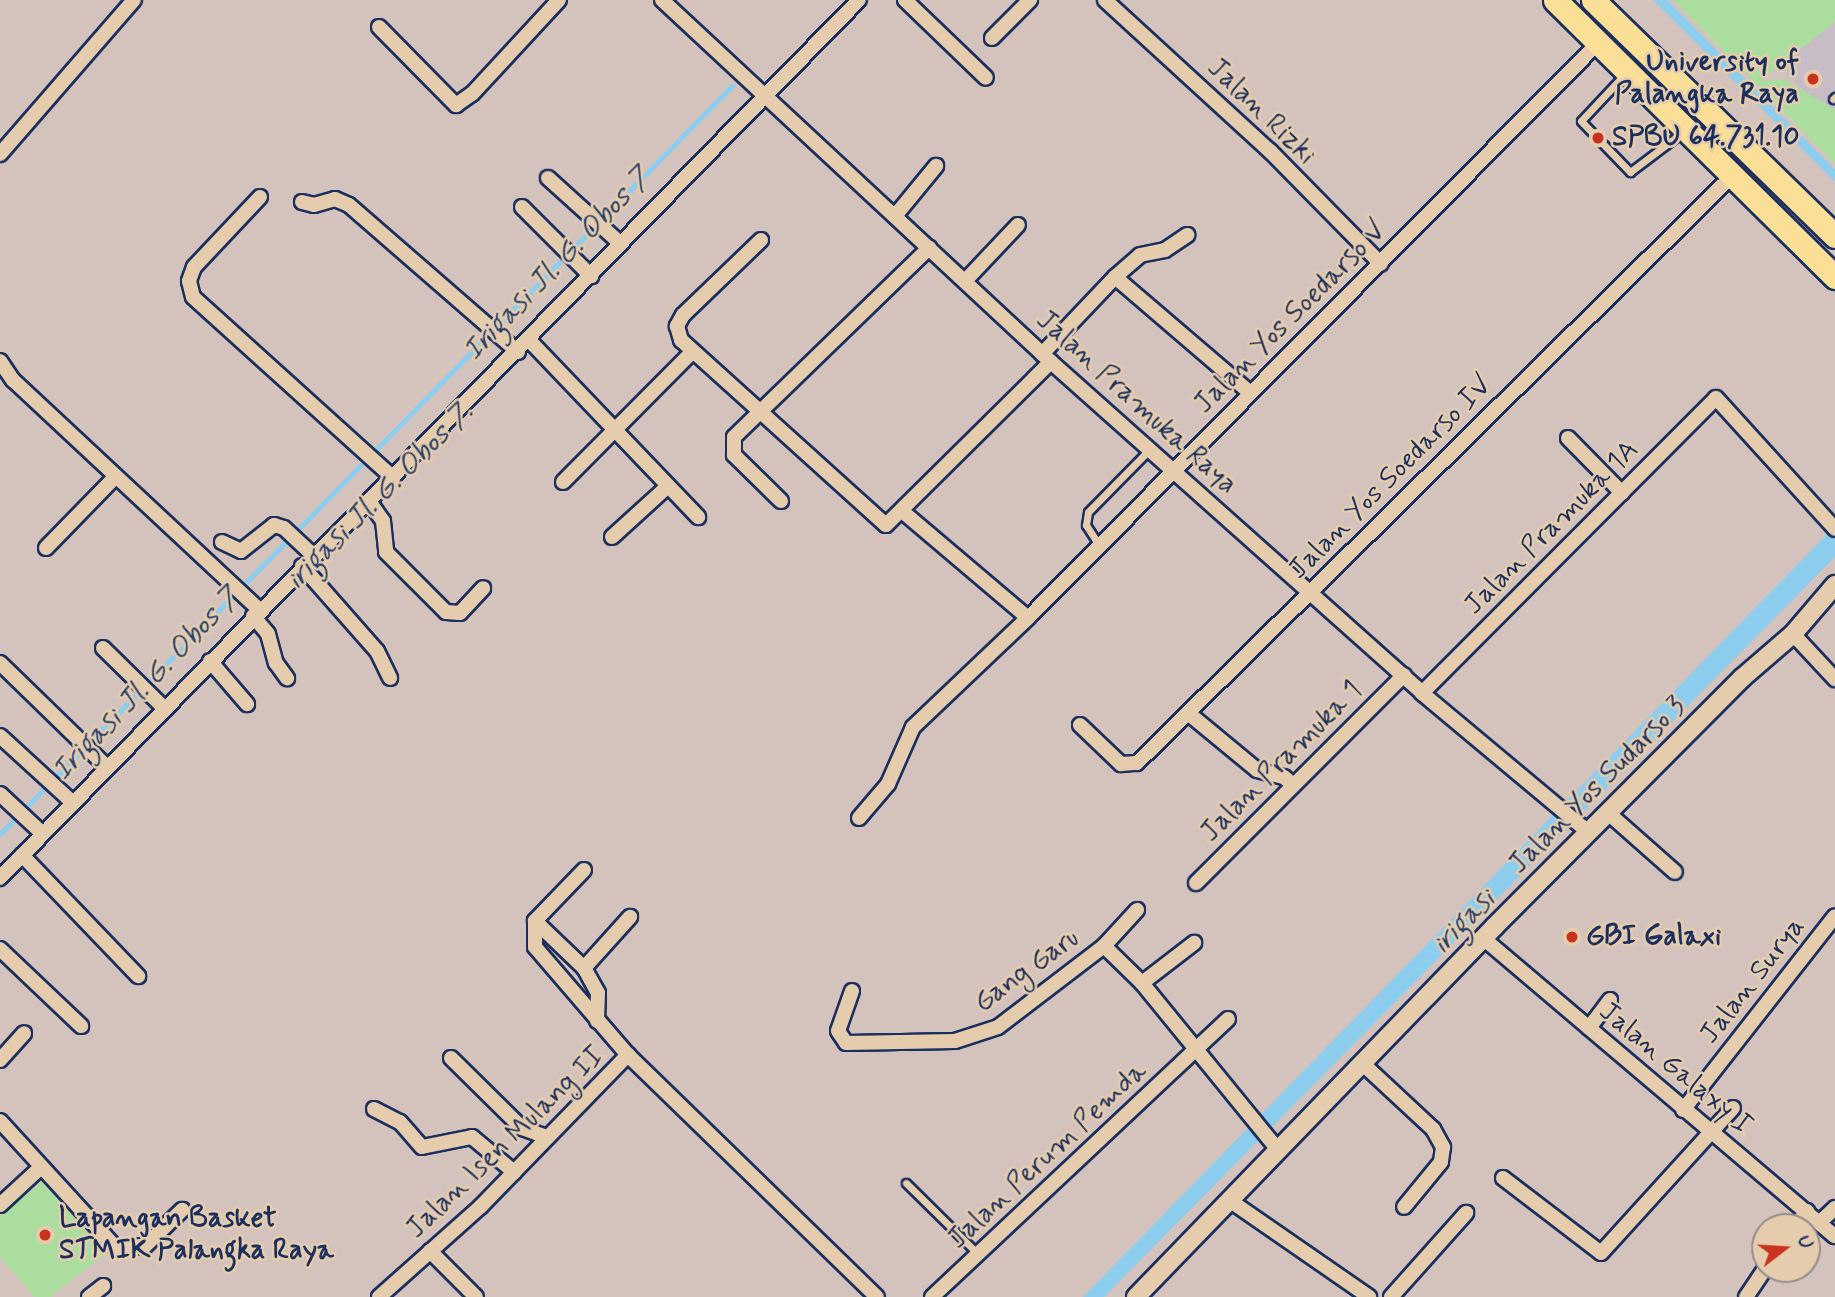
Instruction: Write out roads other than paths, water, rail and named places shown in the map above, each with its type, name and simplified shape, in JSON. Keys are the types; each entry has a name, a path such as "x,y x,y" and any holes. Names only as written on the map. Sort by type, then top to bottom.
{"main road":[{"path":"1555,0 1835,277"},
{"path":"1593,0 1835,236"},
{"path":"1798,241 1819,220"}],"street":[{"path":"0,154 134,0"},
{"path":"379,27 456,105 472,94 558,0"},
{"name":"Jalan Pramuka Raya","path":"662,0 1047,358 1422,693 1586,831"},
{"path":"0,878 256,613 529,340 859,0"},
{"path":"905,0 986,78"},
{"path":"992,38 1030,0"},
{"name":"Jalan Rizki","path":"1105,0 1270,151 1381,264"},
{"name":"Jalan Yos Soedarso V","path":"859,818 888,784 913,727 1028,618 1249,392 1381,264 1598,43"},
{"path":"895,216 936,166"},
{"name":"Jalan Yos Soedarso IV","path":"1080,725 1121,764 1133,765 1732,176"},
{"path":"548,178 621,244"},
{"path":"260,198 194,267 189,281 193,297 393,478"},
{"path":"302,202 314,205 335,199 349,205 517,352"},
{"path":"523,207 591,276"},
{"path":"965,281 1018,225"},
{"path":"761,240 679,320 678,334 692,352 758,413 886,526 1047,358 1115,277 1140,256 1170,247 1187,235"},
{"path":"781,501 739,461 733,449 734,437 929,248"},
{"path":"1115,277 1249,392"},
{"path":"529,340 698,517"},
{"path":"563,482 616,432 692,352"},
{"path":"0,361 13,380 256,613 268,634 276,663 287,678"},
{"name":"Jalan Pramuka 1A","path":"1422,693 1716,398 1834,528"},
{"path":"1568,438 1622,493"},
{"path":"46,548 116,477"},
{"path":"612,537 668,486"},
{"path":"369,501 383,521 386,552 446,612 460,614 483,588"},
{"path":"902,511 1028,618"},
{"path":"222,542 241,551 274,525 284,528 313,555"},
{"path":"302,566 377,651 390,678"},
{"name":"Jalan Yos Sudarso 3","path":"1136,1297 1232,1202 1274,1145 1363,1064 1586,831 1608,813 1793,634 1835,585"},
{"path":"1793,634 1835,679"},
{"path":"103,648 164,708"},
{"path":"210,661 247,704"},
{"path":"0,663 107,767"},
{"name":"Jalan Pramuka 1","path":"1196,883 1404,675"},
{"path":"1188,713 1257,770 1284,777 1293,785"},
{"path":"0,736 72,802"},
{"path":"0,794 42,833"},
{"path":"1608,813 1675,872"},
{"path":"22,855 138,976"},
{"path":"584,870 535,921 532,932 538,955 628,1055"},
{"path":"1104,946 1137,910"},
{"name":"Jalan Surya","path":"1688,1103 1835,916"},
{"path":"584,968 630,917"},
{"path":"535,921 584,968 598,993 597,1021"},
{"name":"Jalan Galaxy I","path":"1489,932 1688,1103 1723,1122 1807,1210 1828,1214 1835,1236"},
{"path":"1142,984 1194,943"},
{"name":"Gang Garu","path":"852,991 838,1031 846,1043 955,1041 998,1027 1104,946 1142,984 1274,1145"},
{"path":"0,949 81,1026"},
{"path":"1595,1021 1610,1000"},
{"name":"Jalan Perum Pemda","path":"932,1297 1228,1019"},
{"path":"0,1060 24,1033"},
{"name":"Jalan Isen Mulang II","path":"379,1297 514,1172 628,1055 877,1297"},
{"path":"451,1058 522,1128 547,1137"},
{"path":"1363,1064 1433,1129 1443,1147 1441,1162 1404,1207"},
{"path":"374,1109 400,1122 422,1147 472,1137 514,1172"},
{"path":"0,1121 40,1168 120,1250 145,1246 182,1210"},
{"path":"1503,1178 1601,1253 1723,1122"},
{"path":"0,1205 40,1168"},
{"path":"1232,1202 1369,1297"},
{"path":"1391,1297 1466,1213"},
{"path":"430,1251 476,1297"},
{"path":"89,1297 103,1286"}],"lane":[{"path":"1627,71 1581,121 1630,172 1686,130"},
{"path":"1099,545 1088,532 1088,512 1150,449"},
{"path":"906,1183 979,1254"}],"water":[{"name":"irigasi","path":"1835,526 1835,557 1104,1297 1083,1297"}],"waterway":[{"path":"1657,0 1835,178"},
{"path":"1664,0 1835,173"},
{"name":"Irigasi Jl. G. Obos 7","path":"0,834 732,86"}],"place":[{"name":"University of Palangka Raya","path":"1813,79"},
{"name":"SPBU 64.731.10","path":"1598,138"},
{"name":"GBI Galaxi","path":"1572,937"},
{"name":"Lapangan Basket STMIK Palangka Raya","path":"45,1235"}],"water label":[{"name":"irigasi Jl. G. Obos 7.","path":"380,496"}]}
